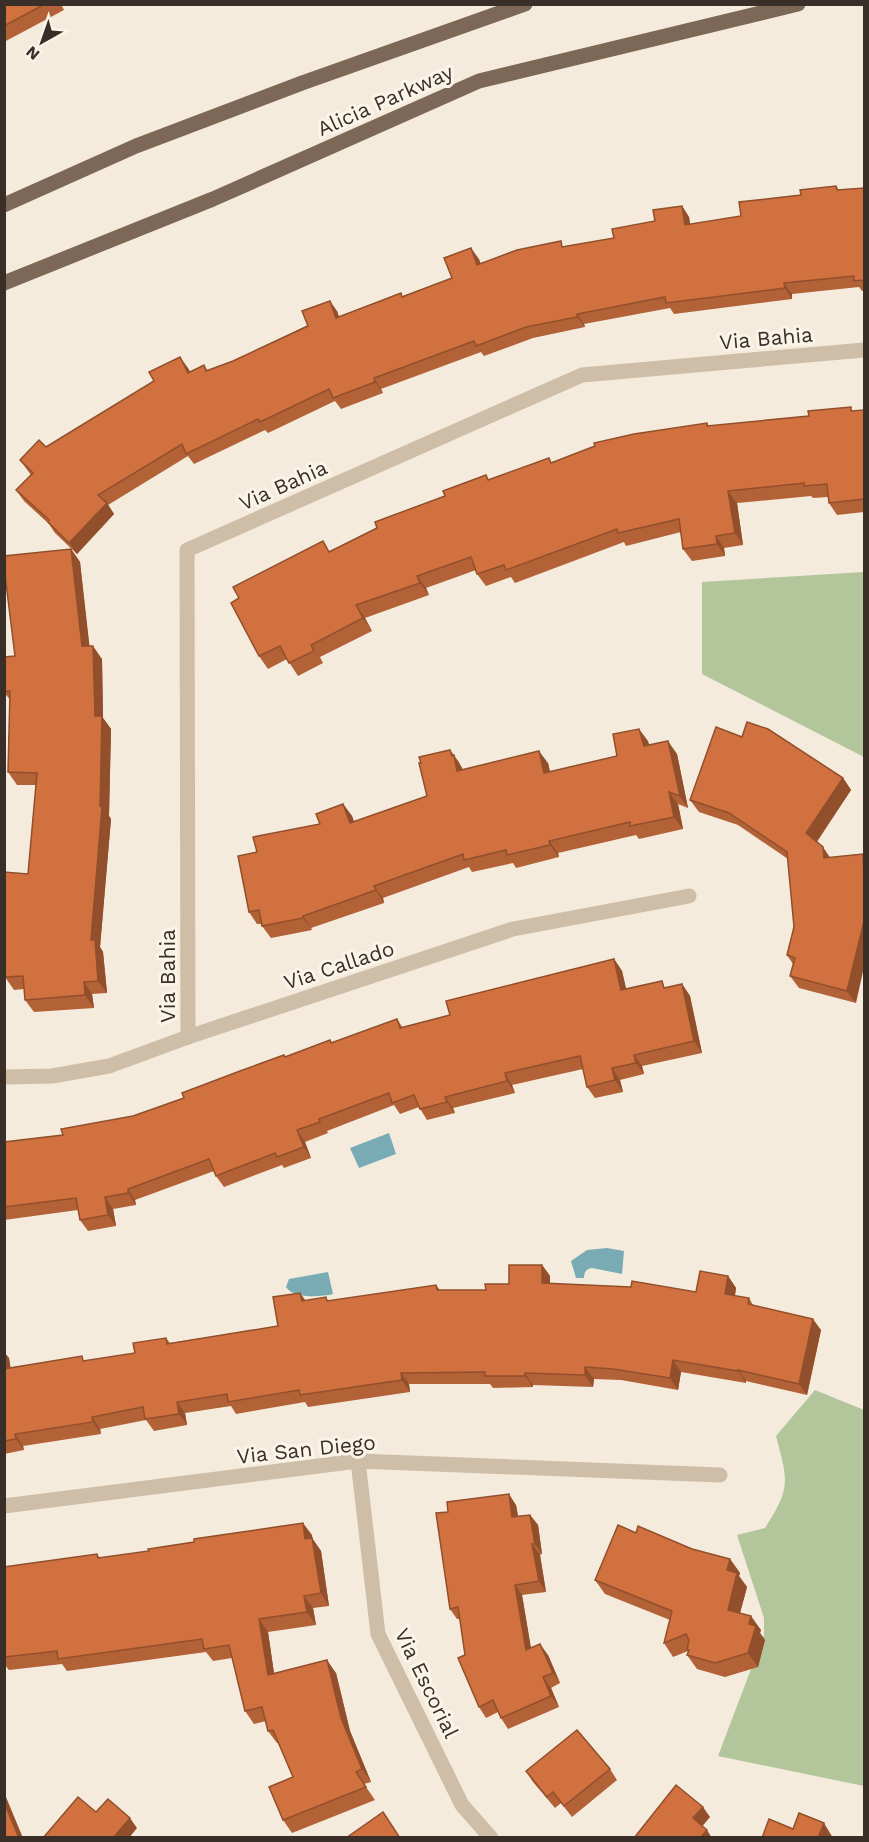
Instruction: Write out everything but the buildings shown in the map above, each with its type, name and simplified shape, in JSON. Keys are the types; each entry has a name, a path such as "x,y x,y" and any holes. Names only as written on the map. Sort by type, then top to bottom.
{"main road":[{"name":"Alicia Parkway","path":"4,205 136,146 302,83 525,4"},
{"name":"Alicia Parkway","path":"4,283 213,199 479,81 798,4"}],"street":[{"name":"Via Bahia","path":"188,1037 187,550 582,375 864,350"},
{"name":"Via Callado","path":"4,1077 52,1076 109,1066 188,1037 513,929 689,896"},
{"name":"Via San Diego","path":"4,1506 358,1461 720,1475"},
{"name":"Via Escorial","path":"358,1461 378,1634 462,1805 491,1838"}],"green space":[{"path":"864,572 864,757 702,674 702,582"},
{"path":"815,1390 864,1410 864,1786 718,1756 764,1635 764,1618 737,1535 765,1528 779,1503 785,1484 785,1474 776,1436"}],"water":[{"path":"389,1133 396,1154 359,1168 350,1148"},
{"path":"607,1248 624,1251 622,1274 592,1268 586,1271 584,1278 576,1278 571,1261 587,1250"},
{"path":"328,1272 333,1294 301,1295 295,1294 286,1287 289,1279"}]}
